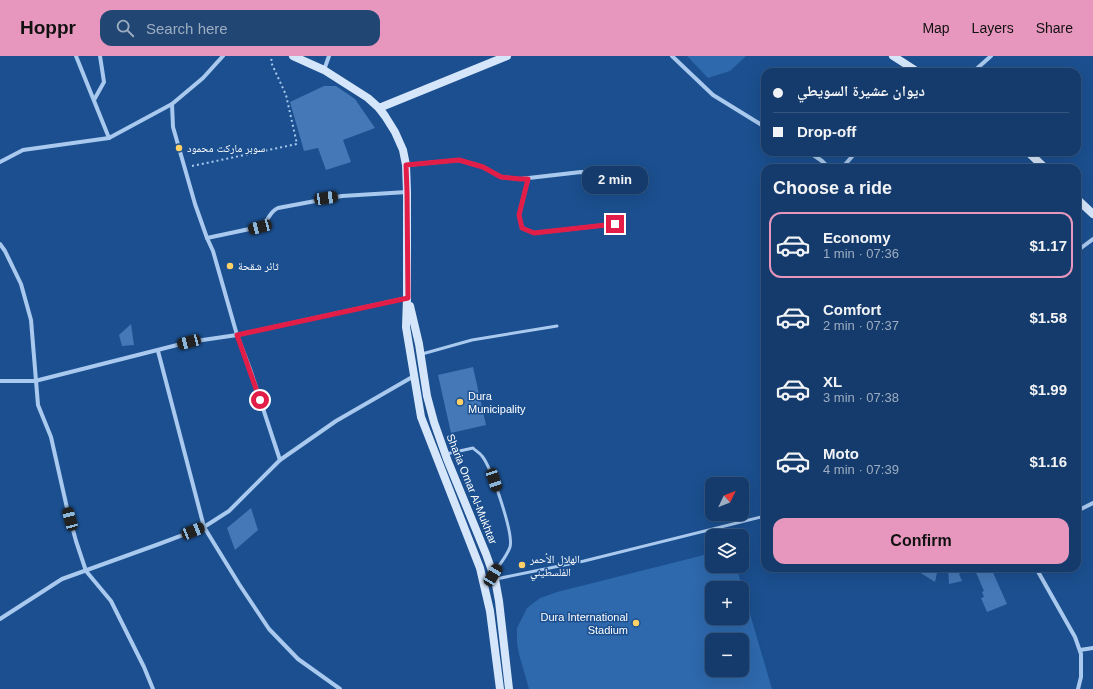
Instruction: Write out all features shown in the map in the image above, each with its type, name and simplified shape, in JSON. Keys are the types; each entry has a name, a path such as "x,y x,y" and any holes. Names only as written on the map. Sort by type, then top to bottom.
{"main road":[{"name":"Sharia Omar Al-Mukhtar","path":"293,56 324,70 368,98 379,108 395,132 403,150 406,165 407,192 408,298 406,327 422,417 480,568 490,610 500,689"},
{"path":"379,108 507,56"},
{"path":"893,56 912,68"},
{"path":"1032,156 1041,164"},
{"path":"1081,203 1093,214"},
{"name":"Sharia Omar Al-Mukhtar","path":"408,298 427,396 434,422 445,454 494,577 499,601 509,689"}],"street":[{"path":"76,56 109,138"},
{"path":"94,100 104,82 100,56"},
{"path":"0,162 23,150 109,138 172,104 203,78 224,56"},
{"path":"324,70 329,56"},
{"path":"672,56 713,95 761,125"},
{"path":"978,68 991,56"},
{"path":"172,104 173,127 194,204 213,252 237,335 250,369 280,460"},
{"path":"815,156 825,164"},
{"path":"846,164 852,156"},
{"path":"406,165 459,160 483,167 501,177 520,179 581,172 630,176"},
{"path":"528,179 519,215 522,228 534,233 615,224"},
{"path":"207,238 260,227 265,224 271,212 278,208 342,196 407,192"},
{"path":"1081,248 1093,239"},
{"path":"0,244 21,284 32,320 38,406 51,437 67,508 86,571 111,601 144,668 152,689"},
{"path":"0,381 35,380 158,351 189,342 237,335 408,298"},
{"path":"158,351 204,526 239,584 269,629 298,659 340,689"},
{"path":"0,619 62,579 160,544 204,526 229,511 280,460 336,421 415,376"},
{"path":"1081,510 1093,503"},
{"path":"1038,572 1075,637 1080,650 1081,678 1078,689"},
{"path":"1080,650 1093,648"}],"lane":[{"path":"420,354 472,340 557,326"},
{"path":"445,454 473,448 482,456 494,480 506,517 510,546 494,577"},
{"path":"494,577 584,561 761,517"}],"path":[{"path":"185,168 298,144 286,96 271,62 272,56"}],"shaded area":[{"path":"687,56 746,56 730,71 708,78"},
{"name":"Dura International Stadium","path":"705,555 705,573 738,573 740,581 705,581 705,625 749,625 749,610 772,689 529,689 519,654 517,628 527,608 540,598 557,592"}],"building":[{"path":"324,86 336,86 355,99 375,128 343,140 351,162 326,170 318,148 304,151 290,102"},
{"path":"131,324 134,345 122,346 119,335"},
{"path":"473,367 486,425 451,433 438,375"},
{"path":"251,508 258,530 235,550 227,528"},
{"path":"919,572 937,572 935,582"},
{"path":"948,572 963,572 959,574 962,581 949,584"},
{"path":"976,572 993,572 1007,604 987,612 981,598 984,597 982,592 984,591"}],"place":[{"name":"سوبر ماركت محمود","path":"179,148"},
{"name":"ثائر شقحة","path":"230,266"},
{"name":"Dura Municipality","path":"460,402"},
{"name":"الهلال الأحمر الفلسطيني","path":"522,565"},
{"name":"Dura International Stadium","path":"636,623"}],"route":[{"path":"260,400 237,335 408,298 406,165 459,160 483,167 501,177 528,179 522,198 519,215 522,228 534,233 615,224"}]}
